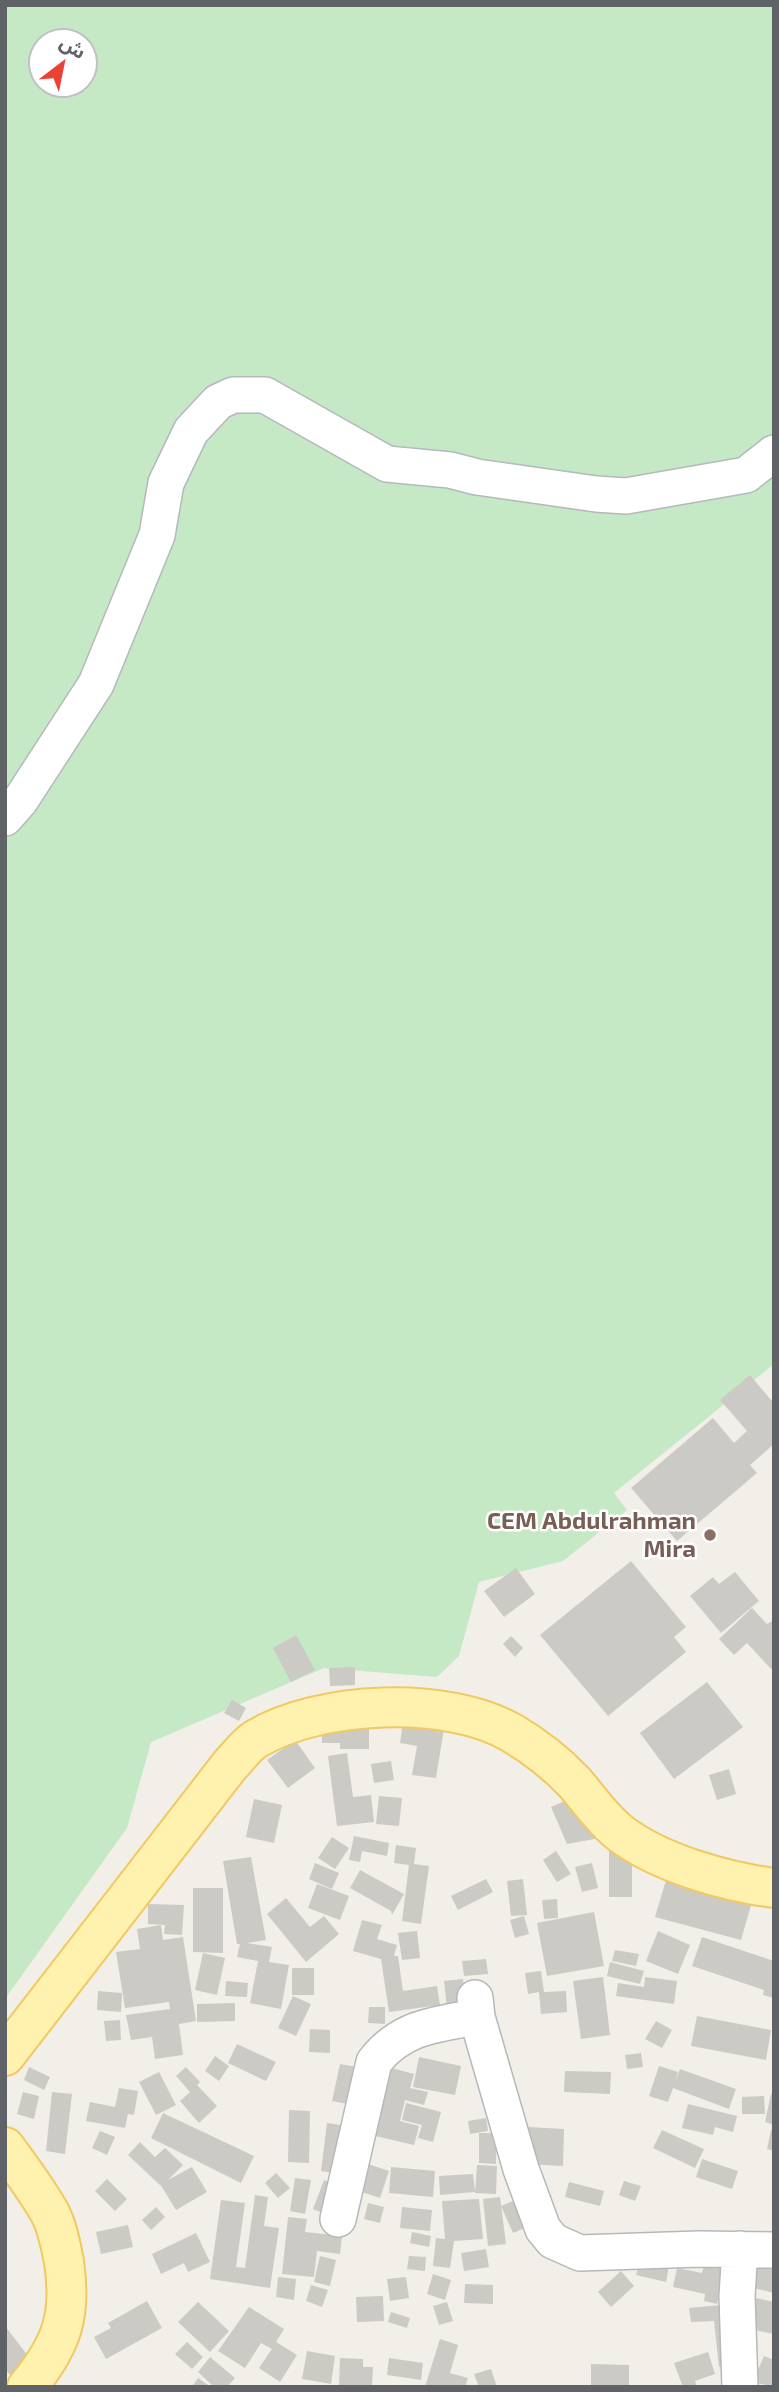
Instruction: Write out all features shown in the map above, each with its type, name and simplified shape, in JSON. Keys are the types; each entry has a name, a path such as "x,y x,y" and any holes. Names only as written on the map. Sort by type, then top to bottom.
{"main road":[{"path":"5,2056 230,1765 253,1741 308,1717 381,1706 478,1719 510,1732 545,1756 620,1833 655,1855 772,1896"},
{"path":"5,2147 51,2215 60,2240 66,2280 68,2310 57,2343 27,2387"}],"street":[{"path":"5,818 20,801 96,684 157,535 166,483 191,431 218,402 233,395 265,395 387,464 450,470 477,477 596,494 626,496 746,475 774,453"},
{"path":"338,2219 374,2062 383,2051 411,2030 476,2007 521,2169 543,2229 553,2241 580,2253 757,2250 737,2296 740,2387"}],"green space":[{"path":"5,5 774,5 774,1364 614,1493 627,1510 563,1561 479,1582 459,1656 437,1677 324,1668 151,1742 127,1828 5,1999"}],"building":[{"path":"750,1375 771,1400 774,1398 774,1444 750,1465 757,1473 677,1541 631,1488 713,1418 734,1443 747,1431 720,1400"},
{"path":"631,1561 686,1627 674,1637 686,1652 608,1716 540,1635"},
{"path":"516,1568 535,1594 504,1617 484,1591"},
{"path":"735,1572 759,1601 721,1633 690,1596 713,1577 719,1584"},
{"path":"752,1608 767,1624 774,1620 774,1666 771,1669 747,1643 734,1655 719,1639"},
{"path":"296,1635 315,1670 291,1682 273,1648"},
{"path":"511,1636 523,1648 515,1657 503,1644"},
{"path":"355,1667 355,1685 330,1686 329,1668"},
{"path":"707,1682 743,1727 674,1779 640,1733"},
{"path":"232,1700 246,1708 239,1721 224,1713"},
{"path":"369,1721 369,1749 340,1749 340,1743 322,1743 321,1722"},
{"path":"403,1722 444,1729 436,1778 412,1775 417,1746 400,1743"},
{"path":"295,1740 315,1768 288,1788 267,1760"},
{"path":"347,1753 353,1797 371,1795 374,1822 337,1826 328,1756"},
{"path":"391,1761 394,1780 374,1783 371,1764"},
{"path":"729,1769 736,1794 717,1800 709,1775"},
{"path":"379,1796 402,1798 399,1826 376,1824"},
{"path":"254,1799 282,1805 274,1843 246,1837"},
{"path":"569,1799 600,1838 567,1844 551,1807"},
{"path":"354,1836 389,1843 387,1856 362,1851 360,1862 349,1860"},
{"path":"332,1837 349,1848 335,1869 318,1858"},
{"path":"396,1845 416,1848 414,1864 429,1866 421,1924 402,1921 409,1865 394,1863"},
{"path":"609,1848 632,1848 632,1897 609,1897"},
{"path":"556,1851 571,1874 557,1882 543,1860"},
{"path":"251,1857 266,1940 247,1943 272,1947 269,1962 289,1965 281,2009 250,2003 258,1961 237,1957 240,1944 237,1944 223,1861"},
{"path":"315,1863 339,1873 332,1889 309,1879"},
{"path":"592,1863 598,1888 582,1892 575,1867"},
{"path":"360,1870 404,1894 392,1915 391,1911 350,1888"},
{"path":"669,1870 754,1895 741,1940 655,1917"},
{"path":"486,1879 493,1892 458,1910 451,1896"},
{"path":"523,1879 527,1915 511,1916 507,1881"},
{"path":"317,1884 349,1896 340,1920 308,1908"},
{"path":"193,1888 223,1888 223,1953 193,1952"},
{"path":"286,1898 310,1927 324,1916 339,1934 306,1962 267,1914"},
{"path":"557,1899 558,1918 544,1919 542,1900"},
{"path":"148,1904 184,1905 182,1935 164,1934 165,1925 148,1924"},
{"path":"594,1912 604,1966 547,1976 537,1923"},
{"path":"524,1916 529,1934 515,1938 510,1920"},
{"path":"362,1920 382,1925 377,1939 397,1945 394,1956 398,1956 403,1991 437,1986 440,2005 389,2012 381,1959 353,1951"},
{"path":"161,1925 163,1940 183,1937 196,2021 179,2024 183,2055 155,2059 152,2037 131,2040 126,2015 170,2009 169,2002 125,2008 116,1952 140,1949 137,1929"},
{"path":"417,1931 420,1958 402,1960 398,1933"},
{"path":"658,1931 690,1945 678,1974 646,1961"},
{"path":"702,1937 774,1961 774,1998 763,1995 764,1990 692,1966"},
{"path":"615,1950 639,1954 636,1966 612,1961"},
{"path":"203,1953 225,1958 217,1995 195,1990"},
{"path":"486,1959 488,1974 464,1976 462,1961"},
{"path":"610,1962 644,1971 640,1984 607,1976"},
{"path":"292,1968 314,1968 314,1995 292,1995"},
{"path":"541,1971 544,1992 566,1991 567,2012 541,2014 539,1992 528,1994 525,1973"},
{"path":"603,1977 610,2035 581,2039 573,1981"},
{"path":"645,1977 677,1981 674,2004 616,1996 618,1983 644,1987"},
{"path":"463,1979 466,2007 447,2008 444,1981"},
{"path":"226,1981 248,1983 247,1997 225,1996"},
{"path":"98,1991 122,1993 121,2012 97,2010"},
{"path":"293,1996 311,2004 296,2036 278,2028"},
{"path":"235,2003 235,2021 197,2022 197,2004"},
{"path":"369,2007 385,2007 385,2024 368,2023"},
{"path":"697,2016 771,2030 766,2060 691,2046"},
{"path":"120,2020 121,2040 106,2041 104,2021"},
{"path":"656,2021 672,2030 662,2048 645,2039"},
{"path":"310,2029 330,2030 330,2053 309,2052"},
{"path":"237,2044 276,2062 266,2081 228,2063"},
{"path":"641,2053 643,2067 627,2069 625,2055"},
{"path":"215,2056 229,2066 219,2081 205,2071"},
{"path":"419,2057 461,2066 455,2095 413,2087"},
{"path":"340,2064 361,2068 353,2105 332,2101"},
{"path":"659,2066 678,2072 675,2082 680,2069 736,2089 729,2109 673,2088 668,2102 649,2096"},
{"path":"29,2067 50,2077 44,2090 24,2080"},
{"path":"186,2067 200,2082 197,2085 217,2106 199,2123 180,2101 190,2092 176,2076"},
{"path":"388,2067 414,2074 410,2088 428,2092 424,2105 405,2100 400,2121 419,2126 414,2145 371,2135"},
{"path":"565,2071 611,2072 610,2094 564,2092"},
{"path":"159,2072 176,2105 156,2115 139,2082"},
{"path":"119,2088 138,2091 134,2115 128,2114 125,2128 86,2121 90,2102 115,2107"},
{"path":"23,2092 39,2096 34,2119 17,2114"},
{"path":"52,2092 72,2094 65,2154 46,2151"},
{"path":"771,2094 774,2094 774,2125 765,2122"},
{"path":"764,2096 765,2114 742,2114 742,2097"},
{"path":"406,2103 441,2112 433,2142 418,2138 422,2125 402,2120"},
{"path":"688,2104 737,2116 733,2132 715,2127 713,2135 682,2128"},
{"path":"289,2110 310,2111 309,2163 288,2162"},
{"path":"163,2113 254,2156 241,2183 151,2138"},
{"path":"486,2118 488,2131 470,2134 468,2121"},
{"path":"327,2123 347,2126 341,2174 321,2171"},
{"path":"528,2127 564,2129 563,2166 526,2164"},
{"path":"662,2130 704,2149 695,2168 653,2148"},
{"path":"771,2130 774,2130 774,2151 767,2149"},
{"path":"100,2131 115,2137 107,2155 92,2148"},
{"path":"479,2133 496,2133 496,2164 479,2163"},
{"path":"140,2142 155,2157 165,2148 183,2165 168,2180 192,2167 207,2192 176,2210 162,2187 128,2155"},
{"path":"702,2159 738,2171 732,2189 696,2177"},
{"path":"365,2163 389,2171 380,2198 356,2190"},
{"path":"477,2165 497,2166 496,2194 475,2193"},
{"path":"391,2167 435,2171 433,2197 389,2193"},
{"path":"276,2173 290,2188 278,2198 265,2183"},
{"path":"473,2174 475,2192 440,2195 439,2176"},
{"path":"295,2178 311,2180 305,2214 290,2211"},
{"path":"107,2179 127,2199 115,2211 95,2191"},
{"path":"324,2180 339,2186 327,2215 313,2209"},
{"path":"624,2181 641,2186 635,2201 619,2195"},
{"path":"569,2182 604,2191 600,2206 565,2197"},
{"path":"255,2195 268,2197 264,2226 279,2228 270,2288 210,2279 221,2200 245,2203 236,2267 245,2268"},
{"path":"500,2197 506,2244 488,2246 483,2199"},
{"path":"520,2198 532,2225 513,2233 501,2206"},
{"path":"479,2199 483,2239 454,2241 450,2268 433,2266 436,2238 445,2239 442,2201"},
{"path":"368,2203 384,2207 380,2223 364,2219"},
{"path":"156,2207 165,2217 151,2230 142,2220"},
{"path":"402,2207 432,2210 430,2231 400,2228"},
{"path":"288,2217 307,2219 305,2232 342,2236 340,2254 317,2251 314,2277 282,2274"},
{"path":"128,2225 133,2247 101,2254 96,2232"},
{"path":"412,2232 431,2236 429,2247 410,2243"},
{"path":"196,2233 210,2262 188,2272 184,2263 161,2274 152,2254"},
{"path":"486,2249 489,2267 464,2271 461,2253"},
{"path":"320,2256 336,2260 330,2286 314,2282"},
{"path":"409,2256 426,2257 425,2271 407,2269"},
{"path":"640,2259 669,2266 666,2282 636,2275"},
{"path":"750,2261 774,2266 774,2293 746,2286"},
{"path":"704,2265 725,2269 717,2304 704,2301 705,2294 673,2287 677,2268 702,2273"},
{"path":"621,2271 634,2286 611,2307 598,2292"},
{"path":"433,2274 451,2280 445,2300 427,2294"},
{"path":"278,2277 296,2279 294,2300 276,2297"},
{"path":"406,2277 409,2298 390,2301 387,2279"},
{"path":"465,2284 493,2285 493,2304 464,2303"},
{"path":"311,2285 328,2290 322,2307 306,2301"},
{"path":"383,2296 384,2321 357,2322 356,2297"},
{"path":"756,2298 774,2302 774,2334 749,2329"},
{"path":"147,2301 162,2328 106,2359 94,2337 111,2328 108,2323"},
{"path":"198,2302 229,2331 210,2352 178,2322"},
{"path":"447,2302 453,2321 439,2325 433,2306"},
{"path":"731,2304 737,2365 719,2367 714,2321 691,2322 689,2308"},
{"path":"249,2307 284,2329 276,2342 297,2355 280,2382 259,2368 272,2349 261,2343 245,2368 218,2351"},
{"path":"391,2312 410,2318 407,2328 388,2322"},
{"path":"5,2326 32,2361 11,2376 5,2369"},
{"path":"440,2339 458,2345 450,2373 468,2378 465,2387 425,2387"},
{"path":"187,2342 203,2357 192,2369 175,2354"},
{"path":"307,2351 335,2356 331,2384 302,2379"},
{"path":"708,2352 715,2374 695,2381 697,2387 683,2387 674,2363"},
{"path":"764,2356 774,2360 774,2387 753,2382"},
{"path":"210,2357 235,2378 227,2387 214,2387 198,2372"},
{"path":"340,2358 363,2359 363,2367 373,2367 372,2387 339,2387"},
{"path":"389,2358 423,2363 421,2380 387,2375"},
{"path":"591,2364 629,2365 629,2387 591,2387"},
{"path":"491,2369 497,2387 479,2387 474,2374"},
{"path":"198,2378 211,2387 192,2387"}],"place":[{"name":"CEM Abdulrahman Mira","path":"710,1535"}]}
